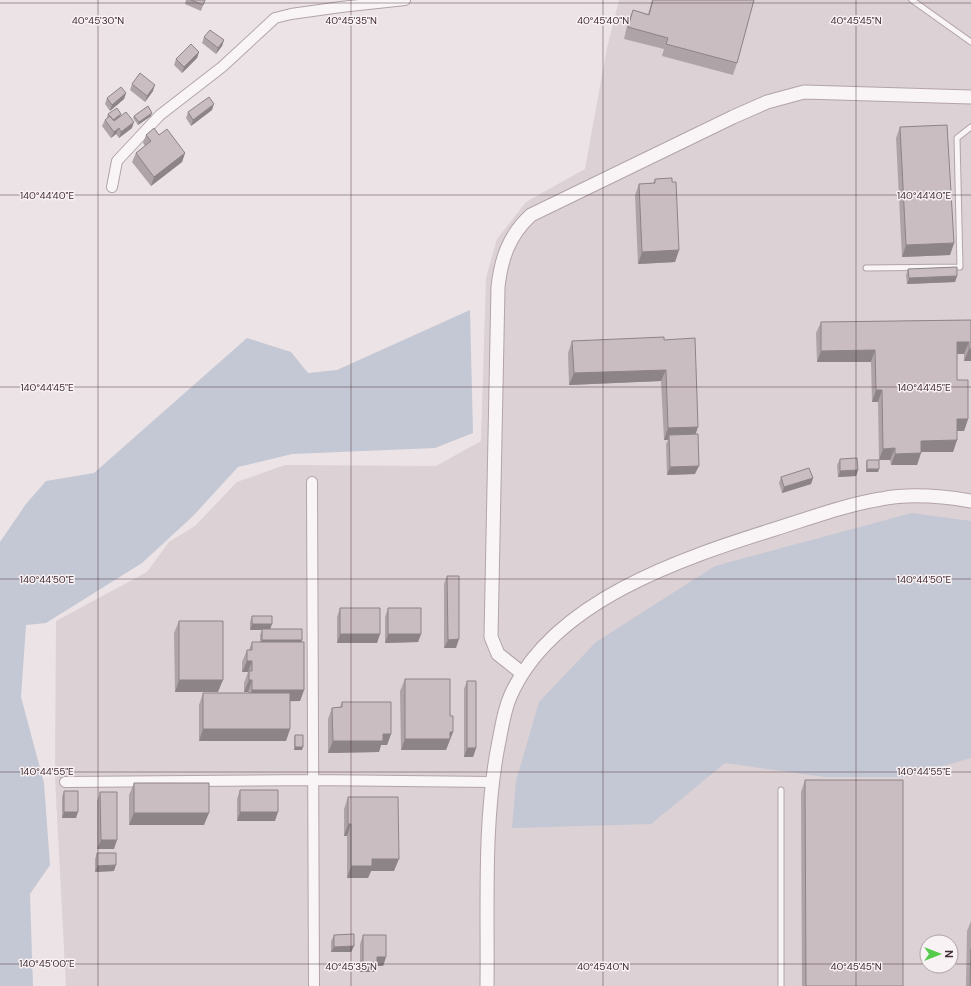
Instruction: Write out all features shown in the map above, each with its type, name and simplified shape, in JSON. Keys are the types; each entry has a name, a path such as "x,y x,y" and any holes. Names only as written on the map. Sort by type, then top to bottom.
{"street":[{"path":"112,187 117,161 160,116 227,63 275,18 291,14 341,7 405,0"},
{"path":"522,673 498,654 491,637 498,287 504,253 519,226 531,215 767,102 804,92 971,97"},
{"path":"312,482 314,986"},
{"path":"487,986 489,822 492,782 503,720 509,698 522,673 537,653 552,637 575,619 613,594 662,569 711,549 845,507 883,498 921,496 945,497 971,501"},
{"path":"65,782 312,780 492,782"}],"lane":[{"path":"912,0 971,42"},
{"path":"866,268 960,267 957,138 971,127"},
{"path":"781,790 781,986"}],"shaded area":[{"path":"619,0 971,0 971,986 66,986 55,777 56,621 147,572 169,542 195,526 237,482 285,465 436,466 481,441 486,278 497,239 526,202 585,169 607,48"},
{"path":"470,310 473,433 435,448 292,454 238,467 193,516 142,563 46,623 26,625 21,697 44,783 50,865 30,894 33,986 0,986 0,542 26,504 46,481 94,473 247,338 291,352 308,373 337,370"},
{"path":"912,513 971,521 971,758 906,777 825,777 725,763 651,824 512,828 516,781 539,702 596,642 715,566"}],"building":[{"path":"191,0 205,0 203,5"},
{"path":"653,0 754,0 737,63 666,44 668,38 628,27 633,10 649,15"},
{"path":"210,30 224,40 218,48 204,37"},
{"path":"191,44 199,52 184,67 176,59"},
{"path":"140,73 155,85 147,96 132,84"},
{"path":"121,87 126,93 112,105 107,98"},
{"path":"209,97 214,104 193,120 188,112"},
{"path":"148,106 152,113 139,122 134,116"},
{"path":"117,108 121,114 113,120 108,114"},
{"path":"126,112 134,122 121,132 119,128 114,132 105,120 110,116 114,121"},
{"path":"947,125 954,243 906,245 900,127"},
{"path":"154,128 159,135 167,129 185,153 154,177 136,153 151,141 146,135"},
{"path":"672,178 672,182 676,182 679,250 642,252 639,184 655,183 655,179"},
{"path":"957,267 957,276 909,278 908,269"},
{"path":"971,320 971,349 969,349 969,342 957,342 957,380 968,380 968,419 957,419 957,440 921,441 921,453 895,454 895,448 883,449 882,390 876,390 875,350 821,351 821,322"},
{"path":"664,337 664,340 695,338 698,427 668,428 666,370 574,373 572,341"},
{"path":"698,434 699,466 670,467 669,435"},
{"path":"857,458 858,470 840,471 840,459"},
{"path":"867,460 879,460 879,469 867,469"},
{"path":"809,468 813,478 784,487 781,477"},
{"path":"447,576 459,576 459,639 448,640"},
{"path":"340,608 380,608 380,634 340,634"},
{"path":"388,608 421,608 421,634 388,634"},
{"path":"252,616 272,616 272,624 252,624"},
{"path":"179,621 223,621 223,680 179,680"},
{"path":"262,629 302,629 302,640 262,640"},
{"path":"252,642 304,642 304,690 252,690 252,680 249,680 249,671 252,671 252,661 247,661 247,650 252,650"},
{"path":"405,679 450,679 450,716 453,716 453,732 450,732 450,739 405,739"},
{"path":"467,681 476,681 476,748 467,748"},
{"path":"203,693 290,693 290,729 203,729"},
{"path":"342,702 391,702 391,734 383,734 383,741 333,741 332,708 342,707"},
{"path":"295,735 303,735 303,747 295,747"},
{"path":"805,780 903,780 903,986 806,986"},
{"path":"134,783 209,783 209,813 134,813"},
{"path":"240,790 278,790 278,812 240,812"},
{"path":"64,791 78,791 78,812 64,812"},
{"path":"100,792 117,792 117,840 101,840"},
{"path":"348,797 398,797 399,859 372,859 372,866 351,866 351,824 348,824"},
{"path":"97,853 116,853 116,865 97,866"},
{"path":"354,934 354,946 334,947 334,935"},
{"path":"363,935 386,935 386,957 377,957 377,963 363,963"},
{"path":"971,949 971,986 970,986"}]}
